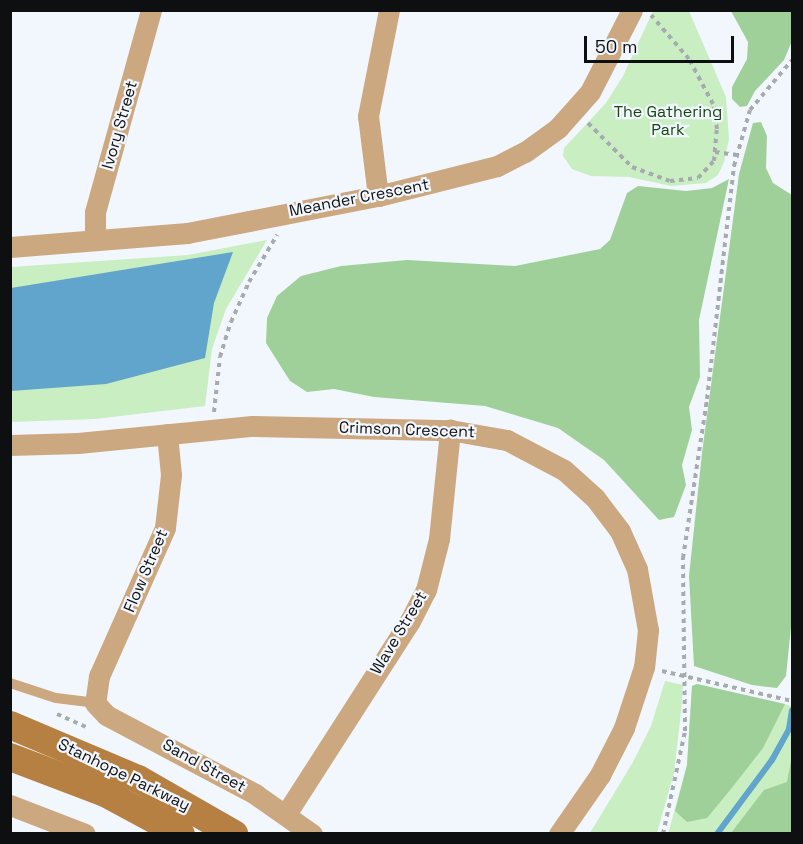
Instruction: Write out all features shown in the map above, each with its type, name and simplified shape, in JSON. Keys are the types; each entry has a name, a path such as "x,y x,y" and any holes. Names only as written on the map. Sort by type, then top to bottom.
{"main road":[{"name":"Stanhope Parkway","path":"10,725 138,779 234,834"},
{"name":"Stanhope Parkway","path":"10,757 105,794 181,834"}],"street":[{"name":"Ivory Street","path":"95,240 95,212 151,10"},
{"path":"378,196 368,116 389,10"},
{"name":"Meander Crescent","path":"10,247 187,233 275,214 378,196 497,166 533,146 575,109 590,92 640,11"},
{"name":"Crimson Crescent","path":"10,445 167,434 214,428 450,430 507,440 564,470 608,514 637,569 648,630 638,690 600,775 560,834"},
{"name":"Wave Street","path":"286,814 410,621 426,590 439,540 450,430"},
{"name":"Flow Street","path":"95,703 99,676 165,528 171,482 167,434"},
{"name":"Sand Street","path":"95,703 106,715 215,771 286,814 312,834"},
{"path":"11,805 85,834"}],"lane":[{"path":"10,683 56,698 95,703"}],"path":[{"path":"575,109 617,155 641,171 670,181 698,178 706,172 716,152 713,104 689,59 640,11"},
{"path":"663,834 683,753 686,677 683,558 736,155 750,110 792,60"},
{"path":"716,152 736,155"},
{"path":"214,428 217,377 225,341 249,282 279,232 275,214"},
{"path":"657,670 792,701"}],"green space":[{"name":"The Gathering Park","path":"653,11 689,11 726,97 729,139 724,162 718,175 706,183 671,186 629,177 591,176 572,169 563,156 564,148 606,103 623,76"},
{"path":"731,11 792,11 792,41 784,60 755,91 747,106 740,107 732,99 732,87 747,59 748,42"},
{"path":"761,122 767,136 766,168 773,183 792,195 792,617 786,676 777,688 752,685 694,666 689,576 702,453 739,174 753,123"},
{"path":"729,179 699,320 700,377 689,407 692,430 682,465 686,485 674,517 659,520 604,460 558,428 485,406 374,397 334,389 307,392 290,381 266,343 267,318 277,296 301,276 341,266 407,260 515,266 600,249 610,240 627,193 638,186 686,191 712,188"},
{"path":"267,240 226,309 212,349 205,406 95,419 11,422 11,267 188,255"},
{"path":"665,681 683,685 674,773 657,833 590,833 633,762 651,726"},
{"path":"697,684 792,706 792,833 668,834 687,765 692,686"},
{"path":"697,684 785,704 763,748 707,818 687,822 675,811 687,765 692,686"},
{"path":"792,755 792,833 731,833 764,790 787,782"}],"water":[{"path":"233,252 214,303 205,358 106,384 11,391 11,288"}],"waterway":[{"path":"717,834 772,760 789,729 792,710"}]}
